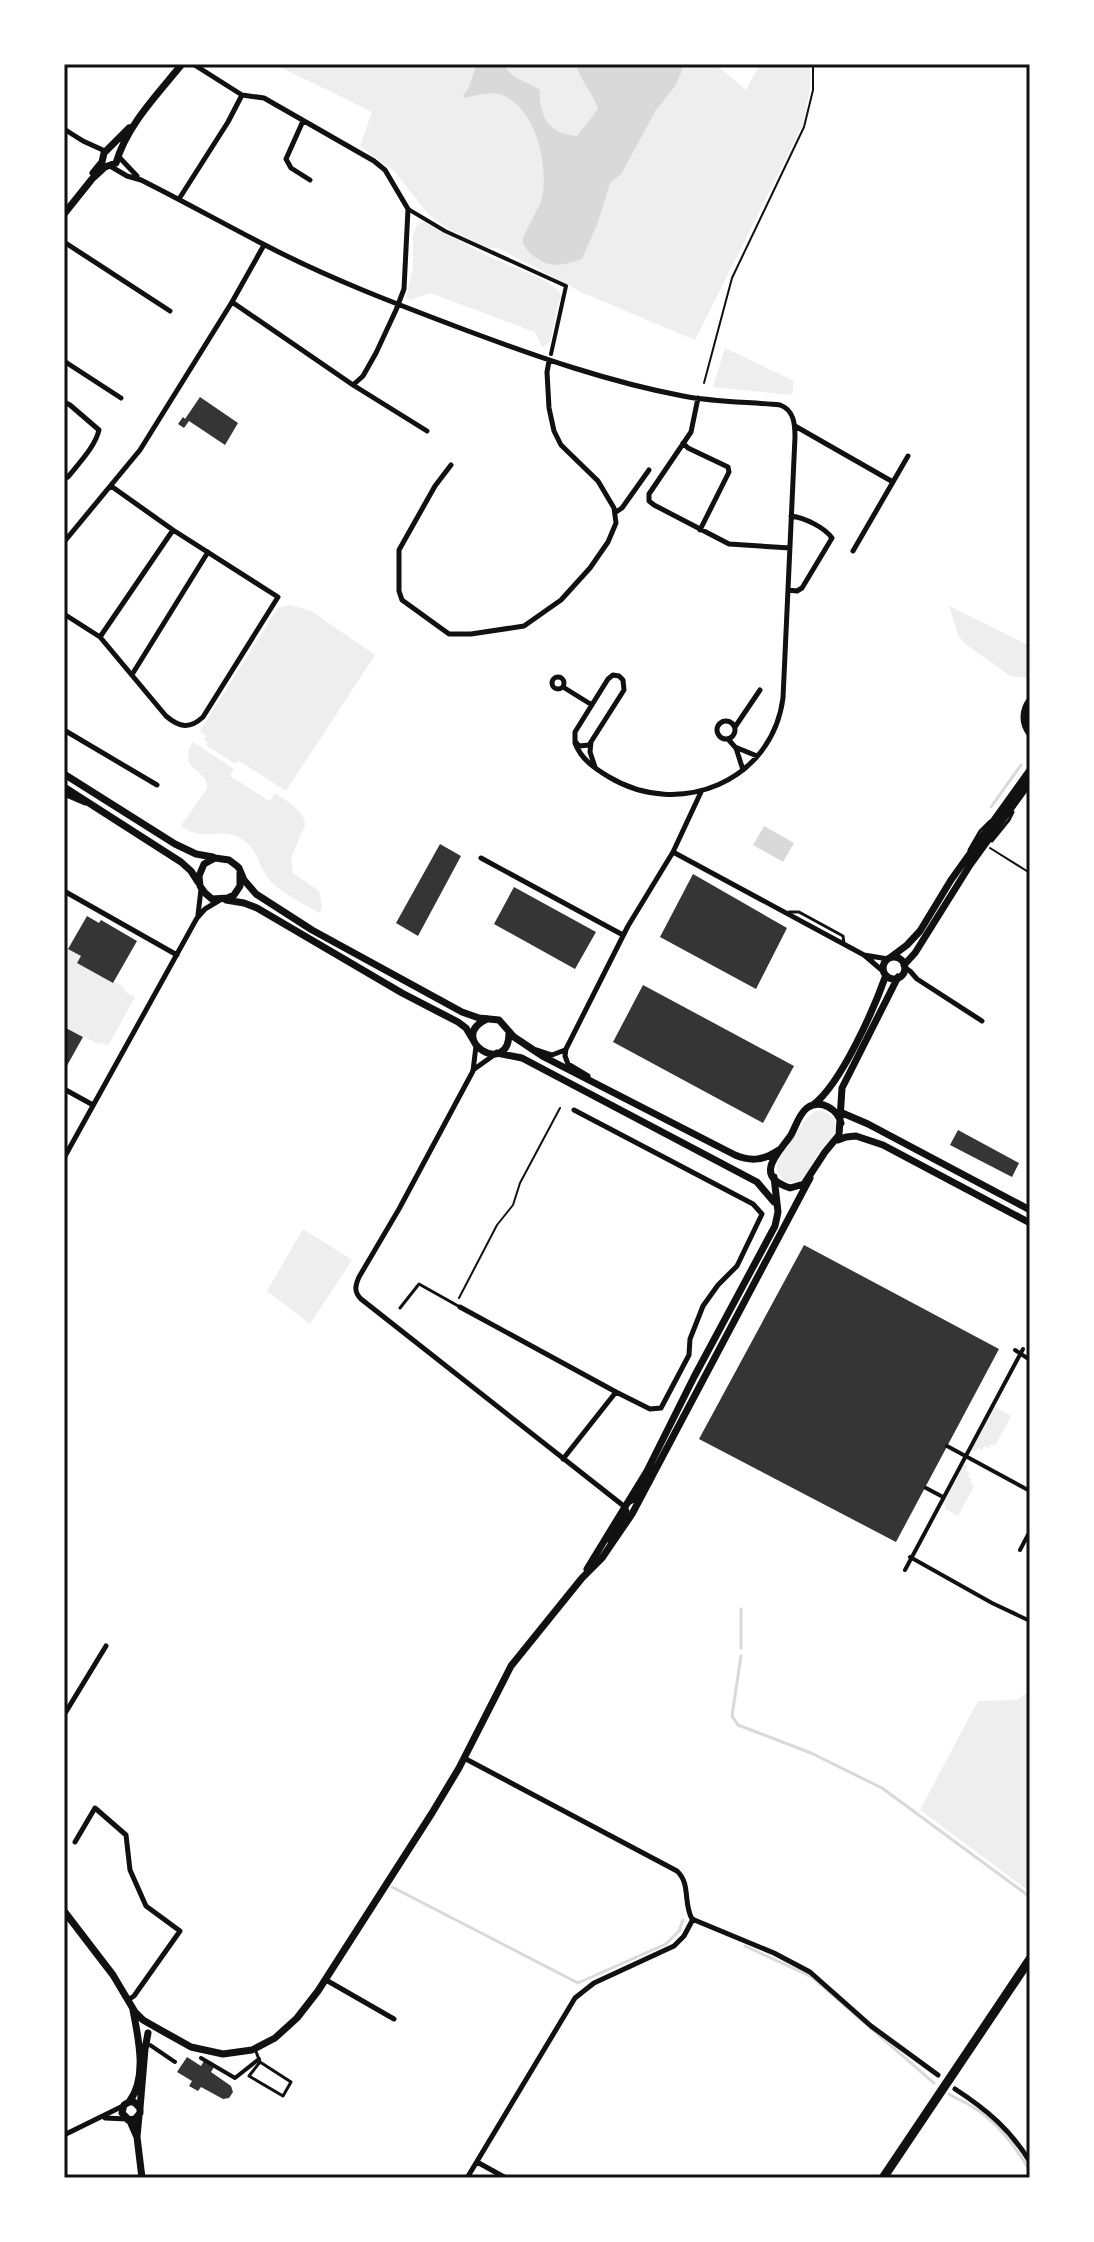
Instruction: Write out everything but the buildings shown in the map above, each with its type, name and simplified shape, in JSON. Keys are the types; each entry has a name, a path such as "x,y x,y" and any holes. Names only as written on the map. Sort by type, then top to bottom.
{"main road":[{"path":"883,2178 1030,1959"}],"street":[{"path":"64,214 104,168 106,159 182,64"},
{"path":"193,64 242,95 264,98 374,161 385,170 408,209 445,231 566,286 551,354"},
{"path":"179,199 242,95"},
{"path":"106,159 116,163 136,121"},
{"path":"303,121 286,159 291,168 310,180"},
{"path":"64,129 123,174 179,199 264,245 397,305 549,361 633,386 698,398 782,405 791,412 794,426 782,706 776,725 757,756 743,770 701,791 675,795 649,793 620,783 583,757 575,743 575,732 611,677 617,675 625,685 623,691 592,741 584,747 575,743"},
{"path":"106,159 114,151 141,180"},
{"path":"353,385 363,376 389,328 404,289 408,209"},
{"path":"64,242 170,311"},
{"path":"64,542 140,450 264,245"},
{"path":"232,302 353,385 427,431"},
{"path":"64,361 121,398"},
{"path":"451,465 435,486 399,550 399,591 402,600 449,634 524,626 561,600 590,568 608,542 616,523 614,508 598,481 561,445 554,431 547,372 549,361"},
{"path":"698,398 691,432 649,494 649,501 729,544 790,548"},
{"path":"64,402 99,430 84,458 64,478"},
{"path":"794,426 893,482"},
{"path":"683,443 728,467 729,472 700,530"},
{"path":"853,551 908,456"},
{"path":"615,513 649,470"},
{"path":"64,614 100,637 166,716 180,726 195,723 203,717 278,597 111,486"},
{"path":"788,590 802,588 832,538 828,532 807,520 791,516"},
{"path":"100,637 173,530"},
{"path":"133,673 208,552"},
{"path":"563,687 592,705"},
{"path":"728,739 760,690"},
{"path":"1030,700 1024,714 1025,726 1030,734"},
{"path":"734,728 726,721 718,725 718,734 735,747 743,770"},
{"path":"64,730 157,785"},
{"path":"592,741 590,752 596,768"},
{"path":"735,747 757,756"},
{"path":"582,1578 630,1506 650,1482 810,1178 839,1135 841,1094 848,1075 904,966 915,953 996,816 1030,770"},
{"path":"64,774 181,848 232,861 256,894 312,930 462,1012 501,1021 523,1043 565,1068 745,1159 764,1158 779,1150"},
{"path":"137,2137 122,2113 134,2095 138,2076 138,2022 191,2047 212,2053 235,2054 271,2041 287,2028 326,1980 448,1788 511,1666 610,1547 668,1428 775,1226 777,1183 771,1162 803,1113 834,1084 869,1015 885,973 883,966 920,931 964,862 1030,782"},
{"path":"64,787 185,865 209,897 257,908 402,993 458,1022 484,1053 522,1058 757,1182 778,1208"},
{"path":"632,1101 570,1066 565,1058 566,1049 623,935 673,852 701,791"},
{"path":"64,794 92,805"},
{"path":"673,852 864,955 891,978 917,979"},
{"path":"197,918 202,867 210,860 219,858"},
{"path":"481,858 623,935"},
{"path":"64,1158 197,918 205,909 234,895 241,879 240,872"},
{"path":"64,891 177,955"},
{"path":"864,955 899,959 917,979 982,1021"},
{"path":"488,1019 476,1028 473,1071 359,1277 355,1290 361,1299 563,1459 630,1506"},
{"path":"473,1071 507,1045 508,1030"},
{"path":"523,1043 550,1054 566,1049"},
{"path":"64,1089 93,1105"},
{"path":"841,1094 846,1109 868,1124"},
{"path":"812,1106 821,1105 868,1124 1030,1210"},
{"path":"833,1109 841,1123"},
{"path":"460,1307 616,1392 650,1409 661,1408 689,1355 690,1339 703,1306 737,1266 762,1214 756,1206 726,1189 574,1110"},
{"path":"830,1147 839,1139 849,1136 873,1141 1030,1223"},
{"path":"757,1182 798,1187 810,1178"},
{"path":"905,1570 1019,1351 1030,1360"},
{"path":"563,1459 616,1392"},
{"path":"650,1482 646,1479 667,1440 668,1428"},
{"path":"947,1446 1030,1491"},
{"path":"926,1488 943,1497"},
{"path":"1020,1550 1030,1531"},
{"path":"910,1557 991,1604 1030,1621"},
{"path":"64,1715 106,1646"},
{"path":"464,1758 677,1871 685,1880 689,1912 693,1919 774,1953 810,1972 880,2033 938,2075"},
{"path":"75,1842 95,1808 123,1831 130,1870 146,1906 180,1931 130,2004 137,2030 144,2035 148,2027"},
{"path":"64,1911 148,2027 137,2137 142,2178"},
{"path":"467,2178 578,1994 599,1980 674,1946 684,1936 693,1919"},
{"path":"326,1980 394,2019"},
{"path":"150,2045 175,2062"},
{"path":"201,2058 235,2078 259,2060"},
{"path":"955,2089 1010,2131 1030,2162"},
{"path":"64,2135 127,2104 137,2103 140,2112"},
{"path":"100,2118 135,2119 140,2112"},
{"path":"477,2162 506,2178"}],"lane":[{"path":"964,862 980,831 996,816"},
{"path":"400,1308 419,1284 460,1307"},
{"path":"255,2049 259,2060 291,2082 283,2096 249,2076 259,2060"}],"path":[{"path":"704,383 732,278 804,127 813,90 813,64"},
{"path":"982,843 1030,873"},
{"path":"460,1307 459,1298 497,1225 513,1205 520,1183 560,1108"}],"shaded area":[{"path":"274,64 715,64 746,90 760,64 810,64 811,82 803,124 695,340 583,293 498,248 487,248 449,229 429,215 394,171 360,146 372,112"},
{"path":"477,64 504,64 515,76 540,90 541,108 552,127 567,135 577,136 598,109 576,64 683,64 675,86 655,112 621,174 610,183 582,259 563,264 547,263 533,256 524,245 523,240 542,198 544,185 537,139 524,112 502,95 493,93 465,98 463,95"},
{"path":"424,222 490,257 546,281 558,290 562,297 550,342 542,347 535,332 430,293 410,300 406,297 413,267 413,233 417,225"},
{"path":"725,348 794,381 792,395 713,387"},
{"path":"290,605 311,611 375,655 286,791 239,761 235,764 206,745 206,736 200,731 278,608"},
{"path":"949,606 1030,646 1030,678 1010,676 964,643 958,635"},
{"path":"193,742 234,769 230,776 270,801 275,793 302,815 305,825 291,858 293,873 319,891 320,913 272,883 254,851 240,838 196,833 181,826 207,789 204,778 189,763 188,750"},
{"path":"764,826 794,843 783,862 753,845"},
{"path":"64,947 81,956 77,963 114,981 135,997 108,1046 64,1027"},
{"path":"816,1111 834,1119 834,1134 804,1177 794,1182 783,1180 777,1170 777,1162 806,1119"},
{"path":"303,1229 352,1260 310,1324 267,1291"},
{"path":"994,1406 1011,1416 995,1446 991,1444 989,1448 978,1448 975,1452 971,1450"},
{"path":"964,1464 968,1466 965,1471 970,1473 968,1477 974,1486 958,1516 942,1504"},
{"path":"1028,1692 1030,1892 920,1810 978,1701 1017,1700"}],"waterway":[{"path":"991,807 1021,765"},
{"path":"741,1609 741,1648"},
{"path":"741,1656 732,1716 738,1725 811,1753 882,1788 1030,1897"},
{"path":"392,1887 578,1983 666,1944 679,1931 683,1920"},
{"path":"745,1946 812,1977 934,2083"},
{"path":"949,2094 980,2112 997,2127 1012,2143 1030,2171"}]}
